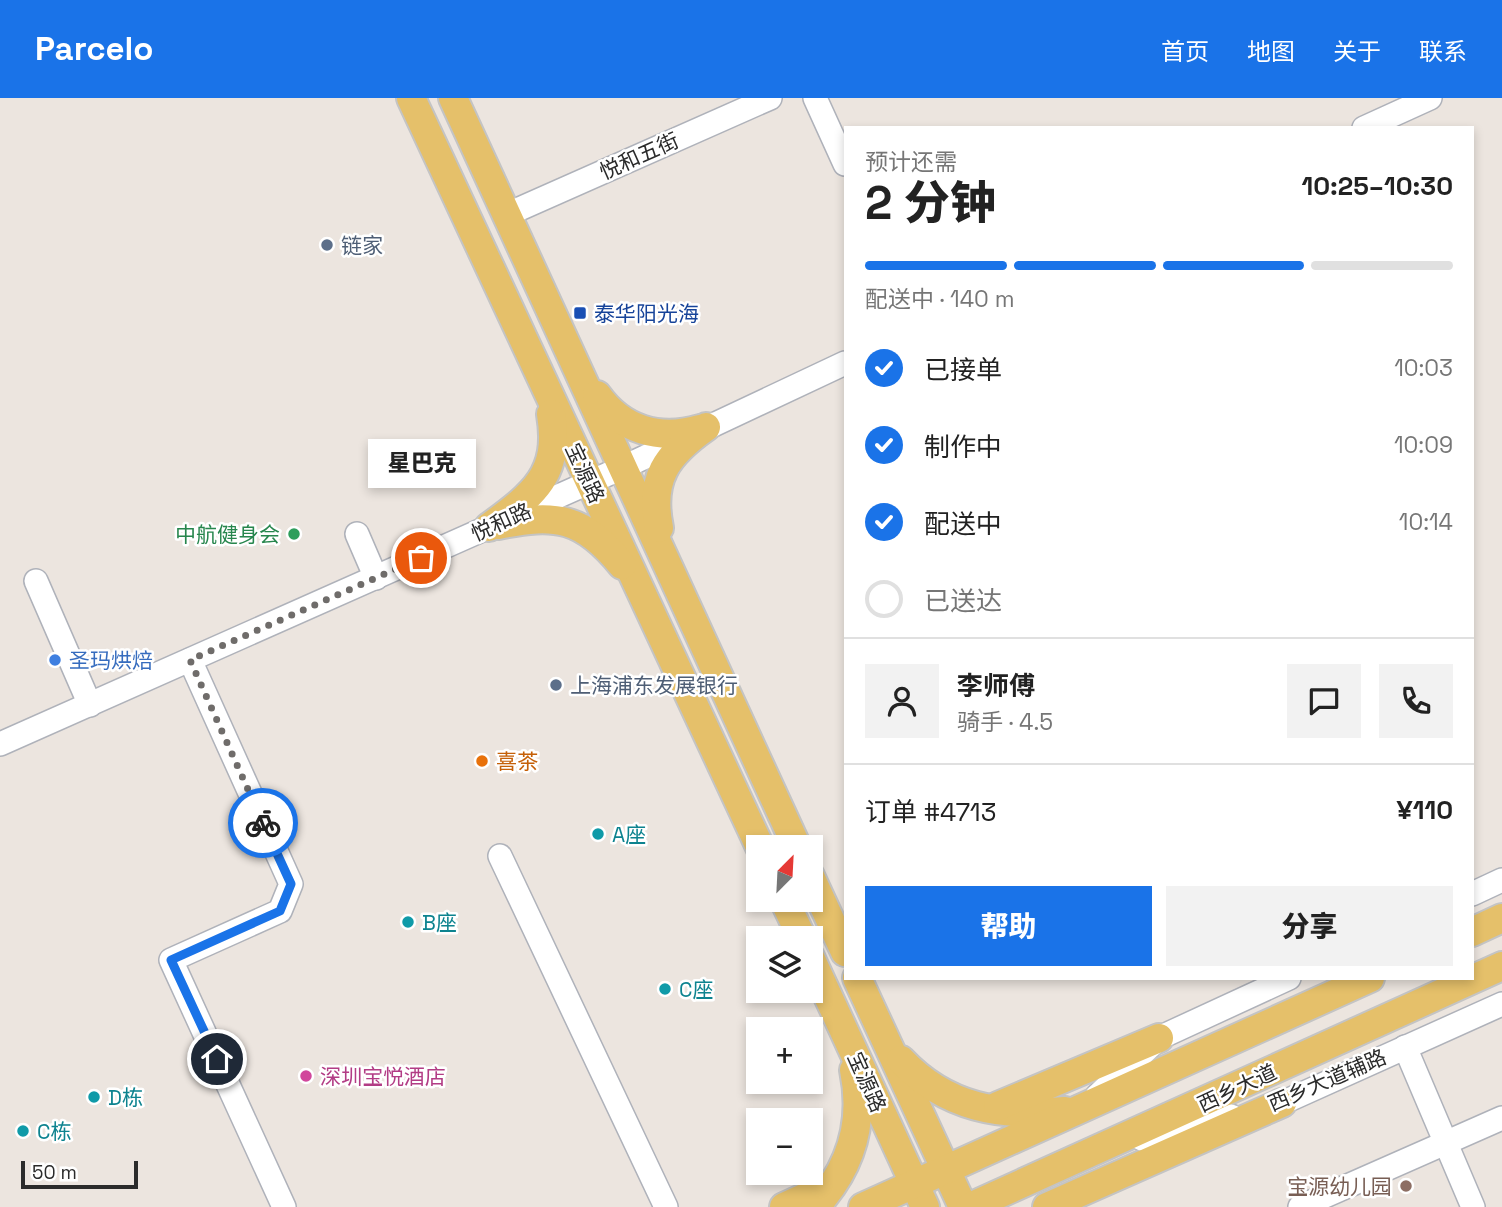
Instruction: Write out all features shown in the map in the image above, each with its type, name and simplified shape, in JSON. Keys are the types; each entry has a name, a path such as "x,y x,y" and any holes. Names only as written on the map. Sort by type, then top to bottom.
{"main road":[{"name":"宝源路","path":"411,98 754,835"},
{"name":"宝源路","path":"453,98 792,835"},
{"path":"489,527 522,503 548,470 554,435 539,374"},
{"path":"581,374 601,401 633,427 666,435 706,427"},
{"path":"677,584 659,529 654,503 657,487 671,455 706,427"},
{"path":"489,527 548,517 566,521 598,540 640,587"},
{"path":"823,904 844,950"},
{"path":"1474,931 1502,918"},
{"name":"西乡大道","path":"1474,980 1502,967"},
{"name":"宝源路","path":"858,980 963,1207"},
{"name":"西乡大道","path":"863,1207 920,1195 946,1170 1366,980"},
{"name":"西乡大道","path":"971,1207 1473,980"},
{"name":"宝源路","path":"823,985 920,1195"},
{"path":"876,1021 901,1060 918,1077 965,1105 1051,1113 1082,1110"},
{"path":"815,1207 835,1184 855,1141 857,1083 847,1037"},
{"path":"991,1109 1159,1038"},
{"path":"1047,1207 1282,1103"},
{"path":"1030,1207 1072,1171 1105,1148"},
{"path":"784,1207 835,1184"}],"street":[{"name":"悦和五街","path":"508,214 770,98"},
{"path":"815,98 844,162"},
{"path":"1368,126 1430,98"},
{"name":"悦和路","path":"0,744 624,467 844,363"},
{"path":"357,534 376,578"},
{"path":"36,580 90,705"},
{"path":"190,660 291,884 280,911 171,960 285,1207"},
{"path":"500,856 666,1207"},
{"path":"1474,893 1502,880"},
{"path":"1082,1110 1159,1038 1285,980"},
{"name":"西乡大道辅路","path":"1105,1148 1282,1103 1502,1004"},
{"path":"1405,1047 1473,1207"},
{"path":"1300,1207 1502,1118"}],"way so far":[{"path":"263,823 190,660 421,558"}],"place":[{"name":"链家","path":"327,245"},
{"name":"泰华阳光海","path":"580,313"},
{"name":"中航健身会","path":"294,534"},
{"name":"星巴克","path":"421,558"},
{"name":"圣玛烘焙","path":"55,660"},
{"name":"上海浦东发展银行","path":"556,685"},
{"name":"喜茶","path":"482,761"},
{"name":"A座","path":"598,834"},
{"name":"B座","path":"408,922"},
{"name":"C座","path":"665,989"},
{"name":"深圳宝悦酒店","path":"306,1076"},
{"name":"D栋","path":"94,1097"},
{"name":"C栋","path":"23,1131"},
{"name":"宝源幼儿园","path":"1406,1186"}],"route":[{"path":"217,1059 171,960 280,911 291,884 263,823"}]}
